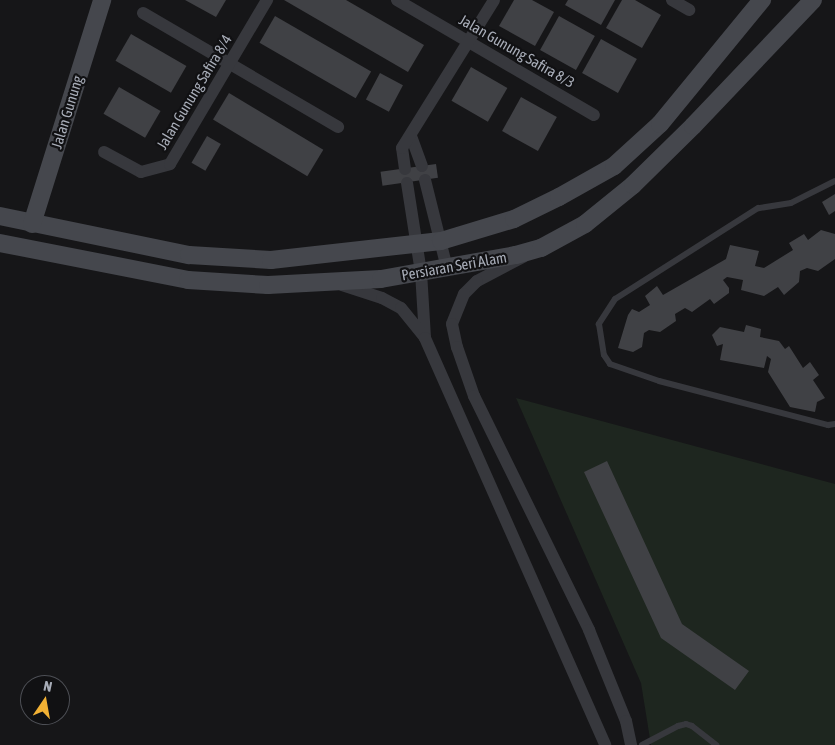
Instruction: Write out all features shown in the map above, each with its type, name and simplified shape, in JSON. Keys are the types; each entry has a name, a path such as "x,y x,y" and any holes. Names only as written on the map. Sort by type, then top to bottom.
{"main road":[{"name":"Jalan Gunung","path":"32,224 102,0"},
{"name":"Persiaran Seri Alam","path":"0,216 189,255 271,260 441,241 514,219 559,197 614,166 660,124 762,0"},
{"name":"Persiaran Seri Alam","path":"0,243 188,280 268,285 381,279 516,255 541,248 585,224 633,185 694,126 812,0"}],"street":[{"name":"Jalan Gunung Safira 8/4","path":"104,152 141,172 170,164 267,0"},
{"name":"Jalan Gunung Safira 8/3","path":"397,0 594,115"},
{"path":"405,169 402,148 494,0"},
{"path":"672,0 689,10"},
{"path":"143,14 338,127"},
{"path":"411,136 422,166"},
{"path":"425,338 421,272 407,187 426,184 446,268"},
{"path":"541,248 477,282 464,294 452,324 457,347 474,396 589,630 626,722 631,745"},
{"path":"327,282 362,290 400,308 425,338 606,745"}],"lane":[{"path":"835,181 791,203 758,208 615,299 599,324 604,355 610,364 668,383 828,425 835,424"},
{"path":"642,745 678,726 686,724 692,726 716,745"}],"shaded area":[{"path":"516,398 835,484 835,745 651,745 641,683"}],"building":[{"path":"185,0 226,0 216,17"},
{"path":"284,0 346,0 424,45 408,72"},
{"path":"514,0 532,0 554,12 535,46 499,26"},
{"path":"568,0 615,0 601,25 565,5"},
{"path":"622,0 635,0 661,15 642,48 606,28"},
{"path":"275,16 371,72 356,98 260,43"},
{"path":"559,16 595,36 576,70 540,50"},
{"path":"131,34 186,66 171,93 116,61"},
{"path":"601,39 637,59 618,93 582,73"},
{"path":"471,67 507,88 488,122 452,101"},
{"path":"380,73 403,85 389,112 366,99"},
{"path":"119,87 161,111 145,138 104,114"},
{"path":"229,93 323,150 307,176 213,120"},
{"path":"521,97 557,117 538,151 502,131"},
{"path":"207,136 221,144 205,171 192,163"},
{"path":"436,164 438,178 382,186 381,172"},
{"path":"835,194 835,211 829,215 822,202"},
{"path":"821,230 835,234 835,259 818,271 807,268 800,271 799,282 784,295 778,287 764,296 741,290 743,280 727,277 723,280 729,288 729,293 714,304 710,299 692,312 685,308 675,314 676,321 660,332 649,330 644,333 642,347 633,352 618,348 628,315 632,309 639,312 650,305 645,296 657,286 663,295 726,259 730,245 759,251 755,266 764,268 793,250 789,243 804,234 808,240"},
{"path":"746,325 761,329 760,337 779,341 785,349 789,346 803,368 810,362 819,375 813,380 825,398 817,402 815,412 790,407 768,372 771,359 767,356 764,368 720,360 723,344 717,346 712,335 720,327 744,332"},
{"path":"607,461 682,624 749,671 735,690 661,638 584,472"}]}
